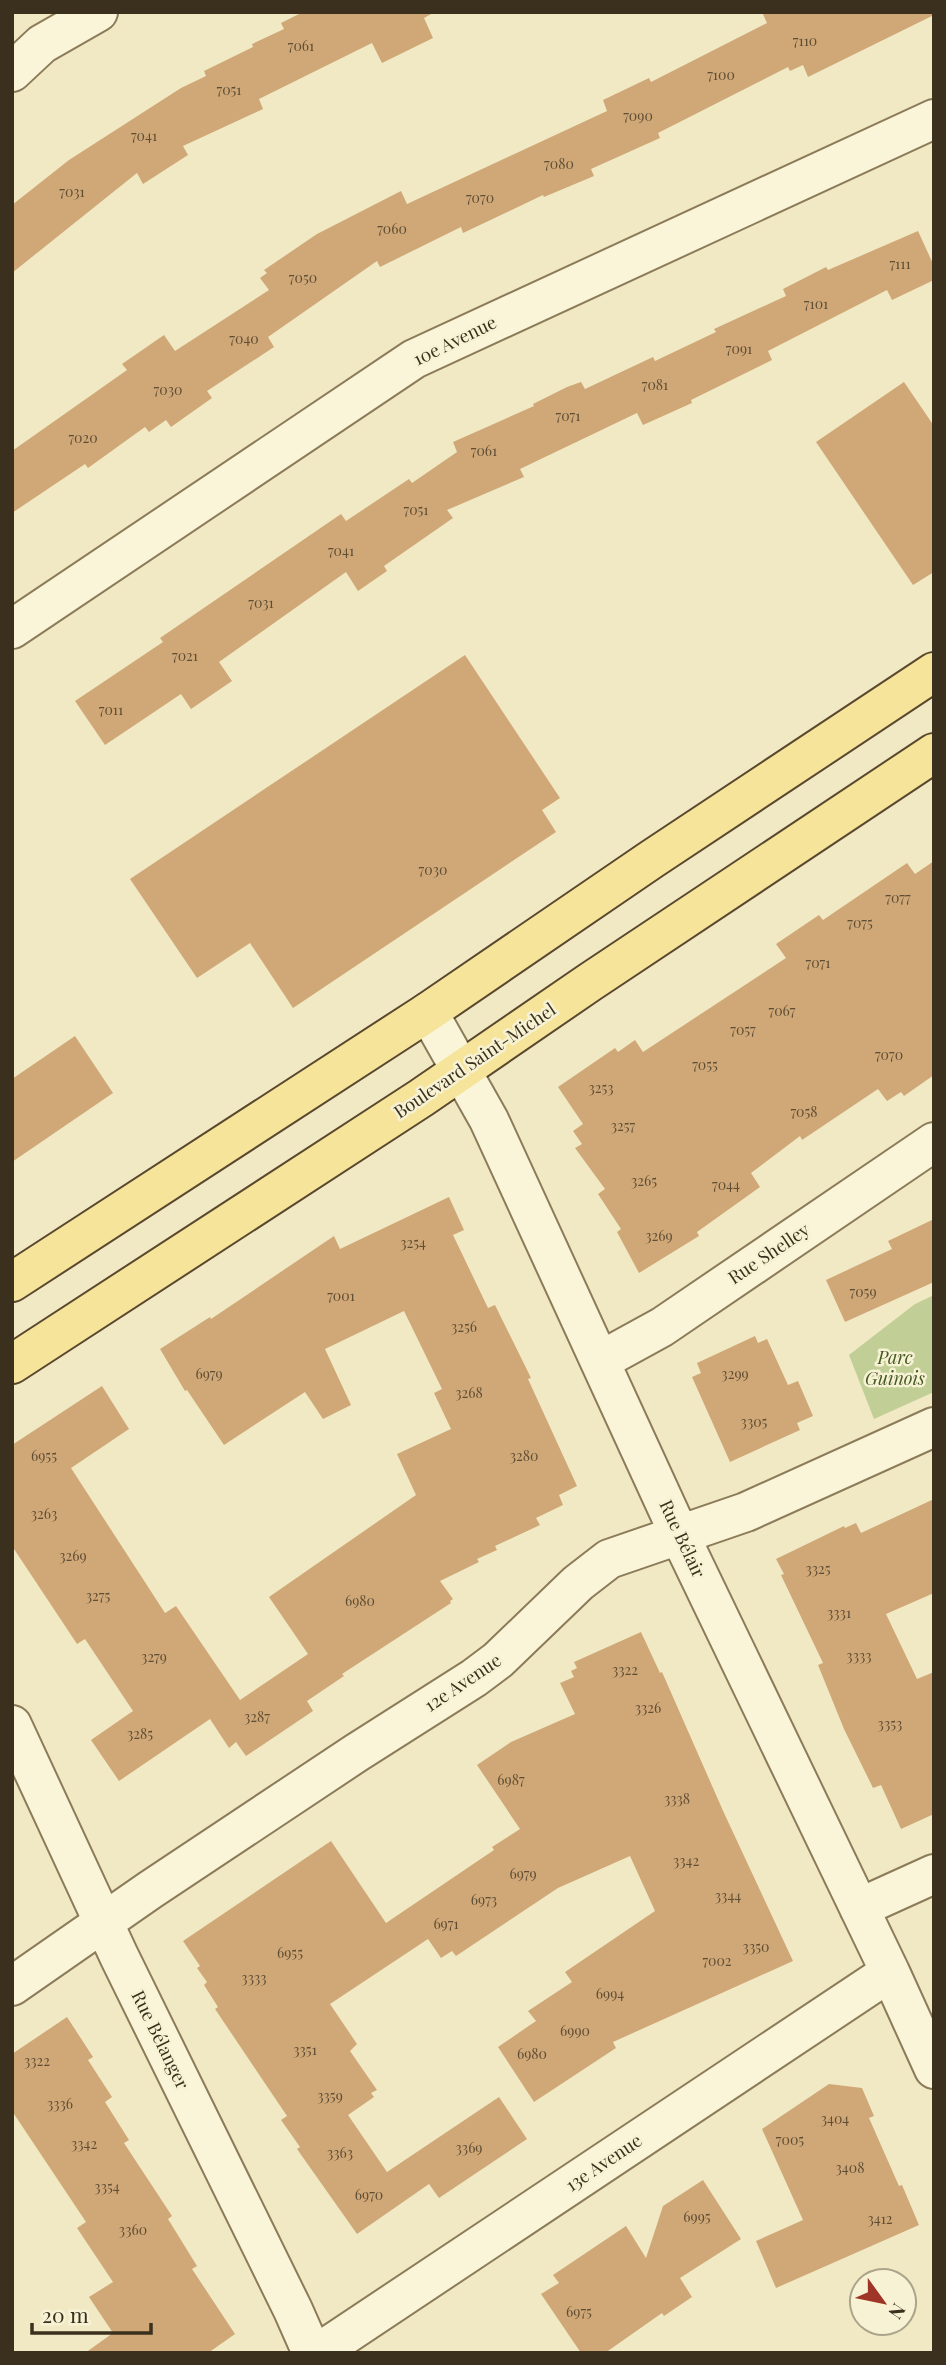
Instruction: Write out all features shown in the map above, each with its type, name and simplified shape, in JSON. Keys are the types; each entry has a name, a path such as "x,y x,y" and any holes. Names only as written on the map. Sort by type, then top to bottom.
{"main road":[{"path":"12,1282 428,1012 630,874 934,673"},
{"name":"Boulevard Saint-Michel","path":"12,1364 415,1103 934,753"}],"street":[{"path":"12,72 42,44 98,12"},
{"name":"10e Avenue","path":"12,629 415,359 934,118"},
{"name":"Rue Bélair","path":"428,1012 489,1120 680,1536 934,2069"},
{"name":"Rue Shelley","path":"600,1361 662,1327 934,1142"},
{"name":"12e Avenue","path":"12,1986 356,1753 474,1678 498,1660 578,1583 609,1559 746,1512 934,1427"},
{"name":"Rue Bélanger","path":"12,1725 104,1923 312,2353"},
{"path":"859,1908 934,1874"},
{"name":"13e Avenue","path":"318,2353 890,1972"}],"green space":[{"name":"Parc Guinois","path":"934,1295 934,1392 874,1419 849,1355 915,1304"}],"building":[{"path":"303,12 435,12 424,18 433,38 382,63 372,43 259,99 263,109 183,146 188,155 143,184 137,173 12,273 12,205 69,160 181,88 206,76 204,71 284,29 281,23"},
{"path":"762,12 934,12 934,15 808,77 803,65 790,71 788,67 658,133 660,138 591,169 594,176 544,197 543,195 463,233 461,227 380,267 377,261 268,337 274,347 207,391 212,398 171,427 166,420 149,432 145,427 88,468 85,464 12,513 12,451 127,370 122,364 164,335 175,351 269,290 260,278 267,273 264,270 317,234 401,191 407,204 607,111 603,100 649,78 651,82 767,23"},
{"path":"918,231 934,266 934,280 892,300 887,290 768,351 772,360 691,400 692,403 643,425 637,413 520,469 524,477 447,510 453,518 384,566 387,571 358,591 346,572 219,662 232,681 191,709 181,694 105,745 75,701 163,642 160,638 341,514 346,521 409,479 412,483 457,452 453,442 534,406 533,404 567,387 581,382 585,389 653,357 655,361 716,332 714,329 786,296 783,289 826,267 828,270"},
{"path":"904,382 934,426 934,572 913,585 816,442"},
{"path":"465,655 560,798 542,810 556,832 293,1008 250,943 197,978 130,879"},
{"path":"934,861 934,1075 904,1096 901,1092 887,1101 878,1089 802,1140 800,1136 751,1173 760,1187 697,1232 699,1236 639,1273 617,1232 621,1229 598,1194 605,1189 575,1148 582,1144 573,1131 583,1124 558,1087 615,1048 618,1052 635,1040 643,1052 786,958 776,944 819,915 823,920 907,863 915,874"},
{"path":"75,1036 113,1093 12,1162 12,1079"},
{"path":"449,1197 464,1230 453,1235 488,1308 495,1305 531,1378 528,1379 577,1486 559,1495 563,1505 536,1518 540,1525 495,1546 497,1550 477,1559 479,1562 440,1581 453,1599 451,1603 342,1674 344,1676 307,1701 313,1711 246,1756 236,1742 229,1748 210,1719 119,1781 91,1740 133,1711 85,1639 77,1644 12,1546 12,1445 102,1386 129,1429 71,1468 165,1613 176,1606 240,1700 308,1654 269,1597 416,1495 397,1454 451,1429 434,1393 442,1389 404,1311 325,1349 351,1405 323,1419 305,1392 224,1445 187,1390 185,1391 160,1349 210,1317 211,1319 334,1236 340,1249"},
{"path":"934,1219 934,1282 845,1322 826,1280 892,1249 888,1241"},
{"path":"755,1336 758,1343 767,1339 788,1385 798,1381 813,1416 797,1423 800,1430 730,1462 692,1377 701,1373 697,1363"},
{"path":"934,1499 934,1593 886,1614 917,1679 934,1672 934,1814 901,1829 881,1785 873,1788 844,1729 818,1665 823,1663 776,1559 844,1526 845,1528 856,1523 861,1533"},
{"path":"641,1632 660,1673 662,1672 793,1961 613,2042 616,2048 534,2102 498,2047 536,2021 528,2011 572,1982 565,1972 655,1911 630,1856 558,1888 456,1956 452,1951 441,1958 428,1939 330,2004 357,2044 350,2051 377,2090 371,2093 374,2097 348,2115 387,2172 499,2097 527,2139 439,2198 429,2184 357,2234 297,2149 300,2147 281,2120 287,2116 215,2009 218,2007 204,1985 207,1982 197,1968 200,1966 183,1941 331,1841 386,1923 494,1850 492,1847 520,1829 477,1765 511,1742 575,1714 560,1683 574,1677 571,1671 577,1668 574,1662"},
{"path":"67,2017 93,2057 88,2060 112,2097 105,2102 129,2140 124,2143 172,2216 168,2219 197,2266 192,2269 235,2334 208,2353 85,2353 113,2333 89,2297 113,2282 77,2228 86,2222 12,2111 12,2054"},
{"path":"829,2084 862,2088 874,2116 869,2118 919,2225 776,2288 756,2241 803,2220 762,2129"},
{"path":"703,2180 741,2239 680,2278 692,2297 664,2316 662,2313 605,2353 581,2353 541,2294 559,2283 553,2275 626,2226 646,2258 663,2206"}]}
